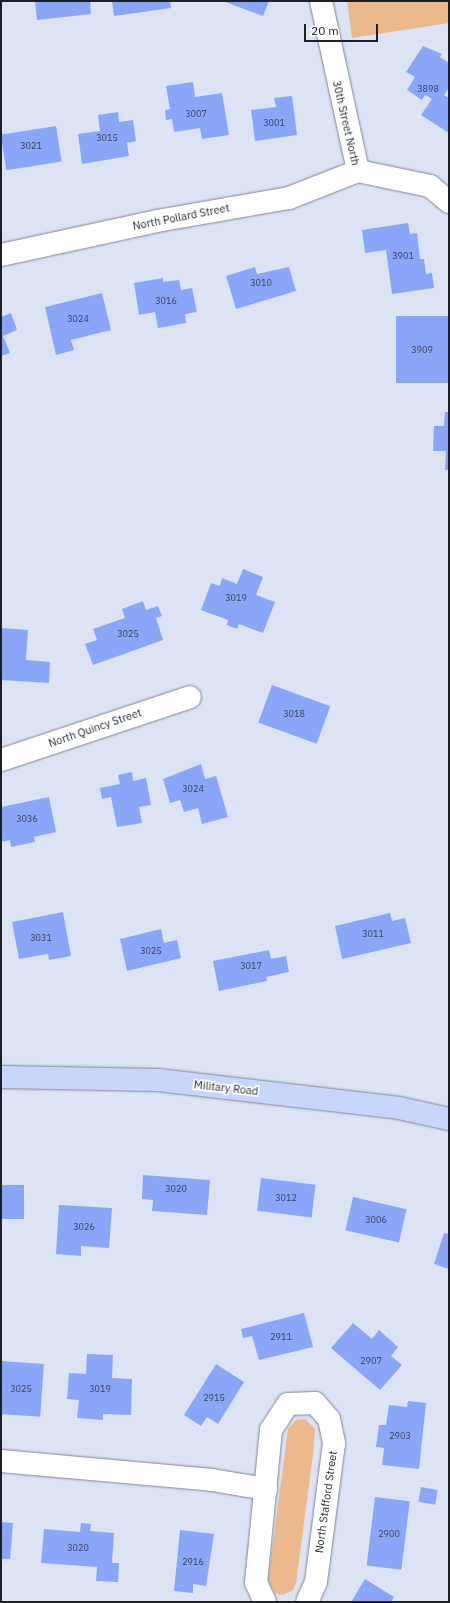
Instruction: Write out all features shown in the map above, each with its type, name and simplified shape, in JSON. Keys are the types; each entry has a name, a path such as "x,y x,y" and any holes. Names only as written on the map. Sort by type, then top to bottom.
{"main road":[{"name":"Military Road","path":"1,1077 158,1080 399,1108 449,1119"}],"street":[{"name":"30th Street North","path":"321,1 358,171 430,186 449,202"},
{"name":"North Pollard Street","path":"1,255 157,221 289,198 358,171"},
{"name":"North Quincy Street","path":"1,760 190,697"},
{"name":"North Stafford Street","path":"265,1602 256,1583 271,1430 288,1404 315,1403 329,1419 334,1443 316,1582 307,1602"},
{"path":"1,1461 212,1480 266,1489"}],"shaded area":[{"path":"347,1 449,1 449,23 352,38"},
{"path":"305,1419 315,1429 313,1455 296,1583 293,1590 283,1595 275,1593 268,1580 288,1429 296,1420"}],"building":[{"path":"35,1 90,1 91,14 37,20"},
{"path":"112,1 170,1 171,8 114,16"},
{"path":"223,1 269,1 263,16"},
{"path":"423,46 442,54 440,57 449,63 449,88 444,95 449,98 449,133 421,115 432,99 425,95 422,100 407,90 415,77 406,72"},
{"path":"193,82 195,97 222,93 229,135 202,139 200,128 174,132 172,119 166,120 165,110 170,109 166,86"},
{"path":"292,96 297,135 255,141 251,110 276,107 274,98"},
{"path":"118,112 119,122 133,120 136,141 127,143 129,156 82,164 78,134 100,131 98,115"},
{"path":"56,126 62,162 6,170 1,135"},
{"path":"408,223 410,234 417,233 420,259 424,259 426,274 432,273 434,288 392,294 386,250 365,253 362,230"},
{"path":"255,267 257,274 289,267 296,291 236,309 226,276"},
{"path":"163,278 163,282 179,280 181,290 192,288 197,312 185,314 186,323 158,328 155,312 139,315 134,283"},
{"path":"102,293 111,330 71,340 74,350 56,355 45,307"},
{"path":"11,313 17,330 3,336 10,353 1,356 1,317"},
{"path":"396,316 449,316 449,383 396,383"},
{"path":"445,412 449,412 449,470 445,470 446,451 433,451 434,426 444,426"},
{"path":"243,569 263,577 256,595 275,602 263,633 239,624 237,629 227,625 228,620 201,610 211,583 220,586 222,578 237,584"},
{"path":"143,601 146,610 158,606 162,616 156,618 163,640 93,665 85,644 97,640 93,629 125,618 122,609"},
{"path":"1,628 28,630 26,660 50,662 49,683 1,680"},
{"path":"272,685 330,706 317,744 258,723"},
{"path":"201,764 205,779 216,776 228,817 202,824 198,808 184,812 180,800 170,803 163,779"},
{"path":"132,772 133,781 146,778 151,805 139,807 142,823 117,827 111,797 102,799 100,788 120,784 118,775"},
{"path":"49,797 56,832 34,837 35,842 11,847 10,840 1,842 1,807"},
{"path":"63,912 71,956 49,960 48,954 19,959 12,922"},
{"path":"390,913 392,921 405,918 411,943 342,959 335,926"},
{"path":"161,929 164,943 177,940 181,958 127,971 120,939"},
{"path":"269,950 271,959 286,956 289,972 266,977 267,981 219,991 213,961"},
{"path":"143,1175 210,1180 207,1215 152,1211 153,1200 142,1199"},
{"path":"261,1178 316,1185 312,1217 257,1211"},
{"path":"1,1185 24,1185 24,1219 1,1219"},
{"path":"353,1197 407,1209 399,1243 345,1230"},
{"path":"59,1205 112,1208 109,1248 81,1246 81,1256 56,1254"},
{"path":"444,1233 449,1234 449,1269 434,1264"},
{"path":"304,1313 313,1347 259,1360 252,1336 243,1338 241,1329"},
{"path":"353,1323 372,1339 379,1330 398,1347 391,1356 402,1365 380,1390 331,1348"},
{"path":"87,1354 113,1355 112,1378 132,1379 131,1415 103,1414 103,1420 77,1418 79,1400 67,1399 69,1373 86,1374"},
{"path":"1,1361 44,1364 40,1417 1,1414"},
{"path":"216,1364 244,1382 218,1424 207,1417 201,1426 184,1415"},
{"path":"408,1401 426,1403 419,1469 382,1465 384,1448 376,1447 379,1425 386,1425 389,1405 407,1407"},
{"path":"421,1487 438,1490 435,1505 418,1502"},
{"path":"375,1497 410,1501 401,1570 367,1565"},
{"path":"1,1522 13,1523 10,1559 1,1559"},
{"path":"81,1523 91,1524 90,1531 114,1533 112,1563 119,1563 118,1582 96,1581 97,1567 41,1563 44,1529 80,1532"},
{"path":"180,1530 214,1534 206,1586 193,1584 193,1593 174,1591"},
{"path":"365,1579 394,1597 391,1602 351,1602"}]}
